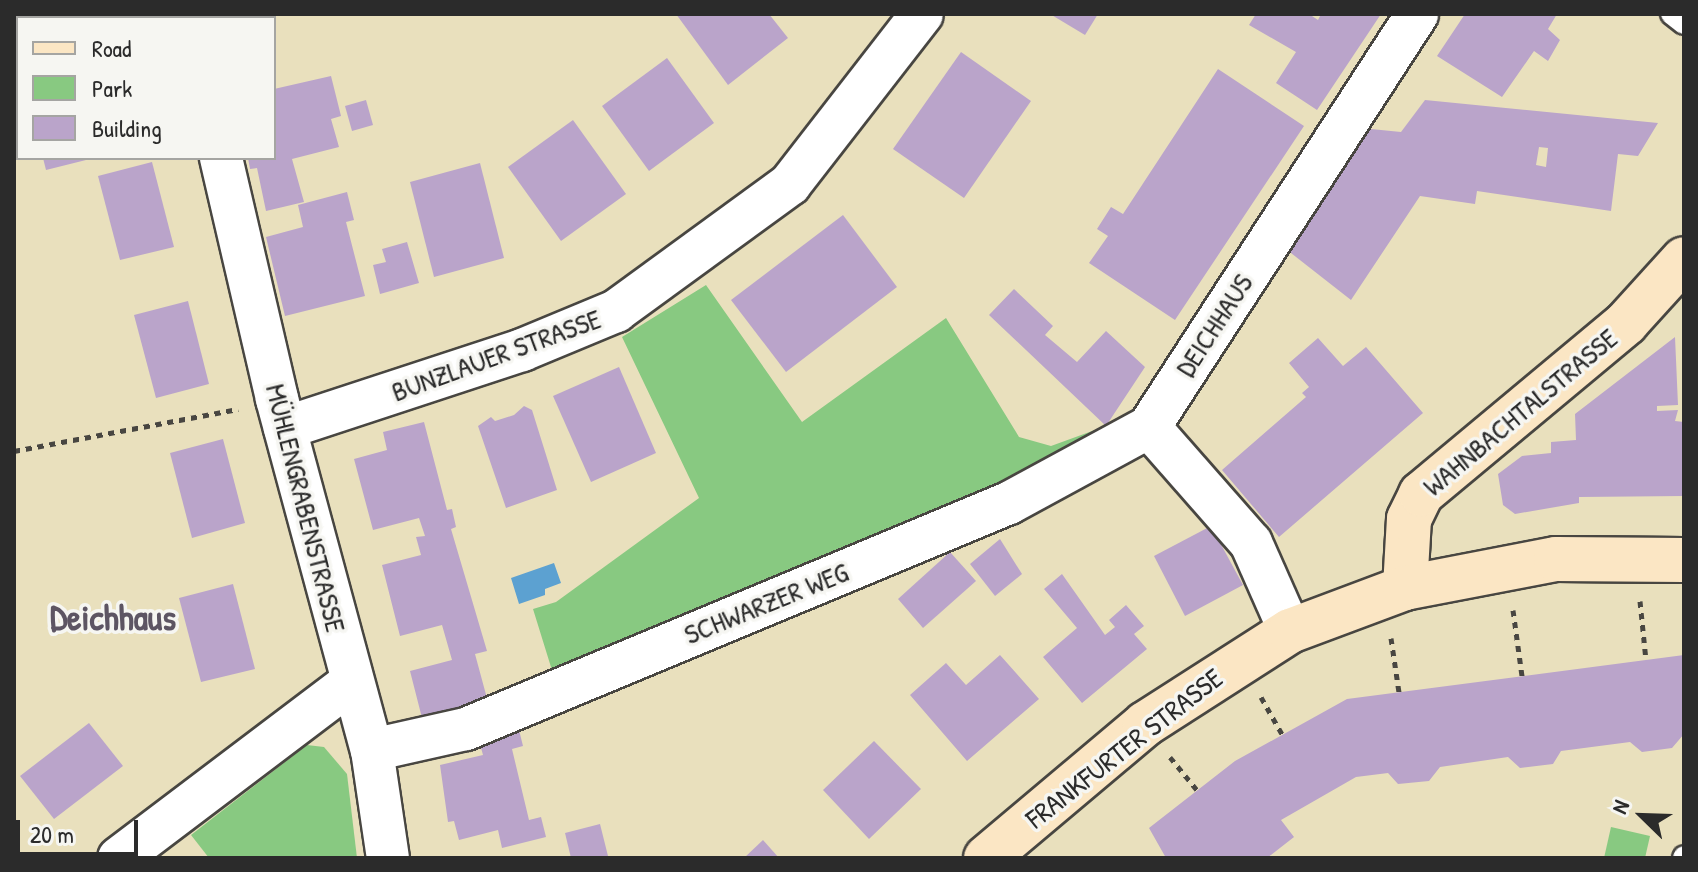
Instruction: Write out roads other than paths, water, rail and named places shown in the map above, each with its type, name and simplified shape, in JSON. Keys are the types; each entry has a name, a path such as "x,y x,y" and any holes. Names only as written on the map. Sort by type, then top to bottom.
{"main road":[{"name":"WAHNBACHTALSTRASSE","path":"1394,591 1409,519 1421,494 1626,323 1684,259"},
{"name":"FRANKFURTER STRASSE","path":"986,858 1145,724 1290,631 1394,591 1556,559 1684,560"}],"street":[{"name":"BUNZLAUER STRASSE","path":"281,413 522,350 616,311 790,184 922,14"},
{"name":"DEICHHAUS","path":"1149,427 1417,14"},
{"name":"MÜHLENGRABENSTRASSE","path":"221,160 281,413 350,683 372,750 388,858"},
{"path":"1149,427 1251,543 1290,631"},
{"name":"SCHWARZER WEG","path":"372,750 466,729 1009,503 1149,427"},
{"path":"119,858 350,683"}],"lane":[{"path":"1671,14 1684,24"}],"water":[{"path":"554,563 561,583 545,589 545,595 519,604 511,578"}],"district":[{"name":"Deichhaus","path":"113,617"}]}
